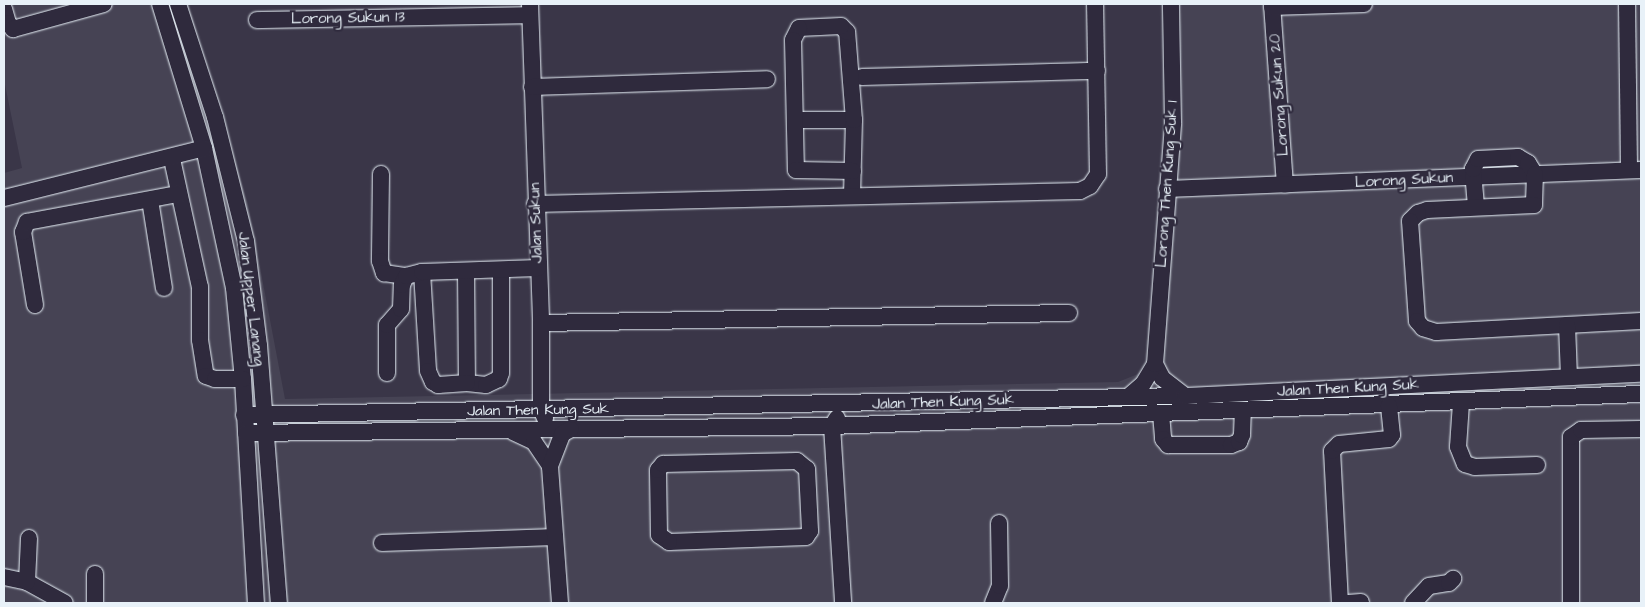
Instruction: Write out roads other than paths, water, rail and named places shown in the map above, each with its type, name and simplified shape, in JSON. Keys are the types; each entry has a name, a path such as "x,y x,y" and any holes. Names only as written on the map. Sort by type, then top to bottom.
{"street":[{"path":"4,9 8,23 13,29 104,4"},
{"name":"Jalan Upper Lanang","path":"160,4 204,148 234,288 243,379 256,603"},
{"name":"Jalan Upper Lanang","path":"178,4 215,117 246,241 264,415 279,603"},
{"path":"535,204 1085,189 1098,174 1095,4"},
{"name":"Lorong Then Kung Suk 1","path":"1155,364 1173,123 1171,4"},
{"path":"1272,5 1364,4"},
{"path":"1627,4 1635,170"},
{"name":"Lorong Sukun 20","path":"1272,5 1285,185"},
{"name":"Lorong Sukun 13","path":"257,20 530,9"},
{"name":"Jalan Sukun","path":"530,9 535,204 541,323 541,409"},
{"path":"852,196 853,171 854,120 848,34 841,26 798,28 794,34 796,170 853,171"},
{"path":"862,77 1097,71"},
{"path":"532,86 767,79"},
{"path":"795,120 854,120"},
{"path":"4,198 172,159 204,148"},
{"path":"172,159 178,194 200,287 200,340 206,376 215,380 243,379"},
{"name":"Lorong Sukun","path":"1167,189 1635,170"},
{"path":"381,174 380,261 384,273 538,268"},
{"path":"1535,174 1534,205 1476,206 1427,210 1418,213 1410,222 1417,321 1423,328 1436,332 1641,321"},
{"path":"1473,176 1476,206"},
{"path":"35,305 24,224 178,194"},
{"path":"150,200 164,288"},
{"path":"412,271 428,371 433,382 438,385 467,383 486,385 499,379 502,373 502,270"},
{"path":"387,373 387,325 401,309 402,285 412,271"},
{"path":"466,271 467,383"},
{"path":"541,323 1069,313"},
{"path":"1567,325 1569,378"},
{"path":"1155,364 1162,378 1185,396"},
{"path":"1129,396 1143,384 1155,364"},
{"name":"Jalan Then Kung Suk","path":"244,415 858,405 1129,396 1185,396 1641,374"},
{"name":"Jalan Then Kung Suk","path":"246,433 832,426 1461,403 1641,394"},
{"path":"1461,403 1458,447 1465,464 1475,467 1537,464"},
{"path":"843,603 832,426 838,415 858,405"},
{"path":"1340,603 1332,451 1339,444 1389,439 1392,435 1390,405"},
{"path":"795,406 832,426"},
{"path":"541,409 546,420 567,429 562,434 550,466 560,603"},
{"path":"1160,414 1163,439 1168,445 1230,445 1239,442 1242,435 1243,411"},
{"path":"1571,603 1571,437 1581,430 1641,428"},
{"path":"504,430 534,442 550,466"},
{"path":"807,468 810,531 806,537 669,542 659,535 658,470 663,464 796,461 807,468 834,467"},
{"path":"993,603 1000,586 999,523"},
{"path":"27,582 29,538"},
{"path":"382,543 555,538"},
{"path":"95,574 95,603"},
{"path":"4,577 27,582 65,603"},
{"path":"1413,603 1429,586 1449,583 1453,579"}]}
